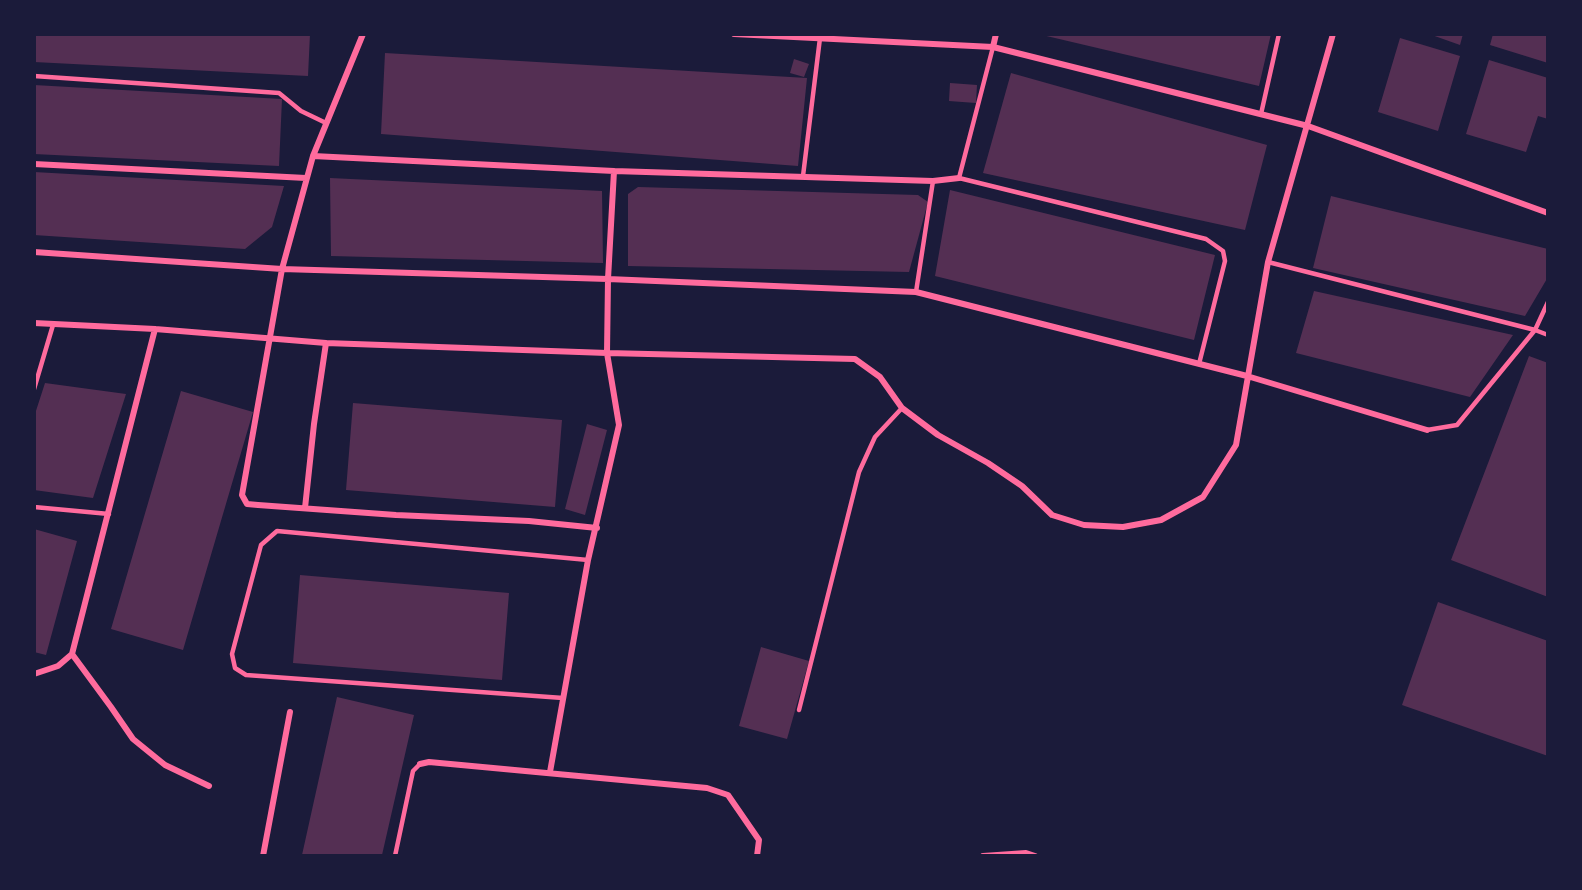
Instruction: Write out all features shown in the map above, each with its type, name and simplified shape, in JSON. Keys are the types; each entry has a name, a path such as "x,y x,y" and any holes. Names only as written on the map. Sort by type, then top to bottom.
{"street":[{"path":"363,34 313,156 282,268 242,495 247,504 396,515 529,521 597,528"},
{"path":"734,34 993,47 1308,126 1548,213"},
{"path":"993,47 996,34"},
{"path":"34,323 155,329 326,342 607,353 855,359 880,377 902,408 938,435 988,462 1022,486 1052,515 1084,525 1123,527 1161,520 1203,497 1236,445 1268,262 1333,34"},
{"path":"313,156 614,171 933,181 959,178"},
{"path":"34,164 306,178"},
{"path":"550,772 588,560 619,425 607,353 608,279 614,171"},
{"path":"34,252 282,268 916,292 1248,376 1427,430"},
{"path":"34,674 58,666 72,654 155,329"},
{"path":"305,508 326,342"},
{"path":"72,654 133,739 165,765 209,786"},
{"path":"263,855 290,712"},
{"path":"420,764 429,762 550,772 706,788 728,795 759,840 757,855"},
{"path":"983,855 1026,853 1035,855"}],"lane":[{"path":"1261,114 1279,34"},
{"path":"803,177 820,38"},
{"path":"993,47 959,178 1206,239 1223,251 1225,261 1199,364"},
{"path":"34,76 279,93 301,111 326,123"},
{"path":"916,292 933,181"},
{"path":"1268,262 1548,335"},
{"path":"1427,430 1457,424 1535,330 1548,302"},
{"path":"34,389 53,325"},
{"path":"799,710 859,472 875,437 902,408"},
{"path":"34,507 109,514"},
{"path":"563,698 246,675 235,668 232,654 261,545 277,531 588,560"},
{"path":"395,855 413,771 420,764"}],"building":[{"path":"34,34 310,34 308,76 34,62"},
{"path":"1038,34 1271,34 1259,86"},
{"path":"1429,34 1463,34 1460,45"},
{"path":"1493,34 1548,34 1548,63 1490,45"},
{"path":"1400,38 1460,56 1438,131 1378,112"},
{"path":"385,53 807,78 798,166 381,134"},
{"path":"794,59 809,64 804,77 790,73"},
{"path":"1489,60 1548,78 1548,119 1538,116 1526,152 1466,134"},
{"path":"1011,73 1267,145 1245,230 983,173"},
{"path":"950,83 977,85 976,103 949,101"},
{"path":"34,85 282,99 279,166 34,154"},
{"path":"34,172 284,186 272,227 245,249 34,235"},
{"path":"330,178 602,191 603,263 331,256"},
{"path":"638,187 918,195 928,202 909,272 628,266 628,194"},
{"path":"950,190 1215,255 1194,340 935,276"},
{"path":"1331,196 1548,249 1548,277 1525,316 1313,268"},
{"path":"1314,291 1513,335 1470,397 1296,353"},
{"path":"1529,356 1548,363 1548,597 1451,560"},
{"path":"45,383 126,394 93,498 34,490 34,417"},
{"path":"181,391 253,412 183,650 111,629"},
{"path":"353,403 562,420 555,507 346,490"},
{"path":"587,424 607,430 585,515 565,509"},
{"path":"34,529 77,541 46,655 34,652"},
{"path":"300,575 509,593 502,680 293,663"},
{"path":"1438,602 1548,641 1548,756 1402,705"},
{"path":"761,647 809,661 787,739 739,726"},
{"path":"337,697 414,715 382,855 302,855"}]}
